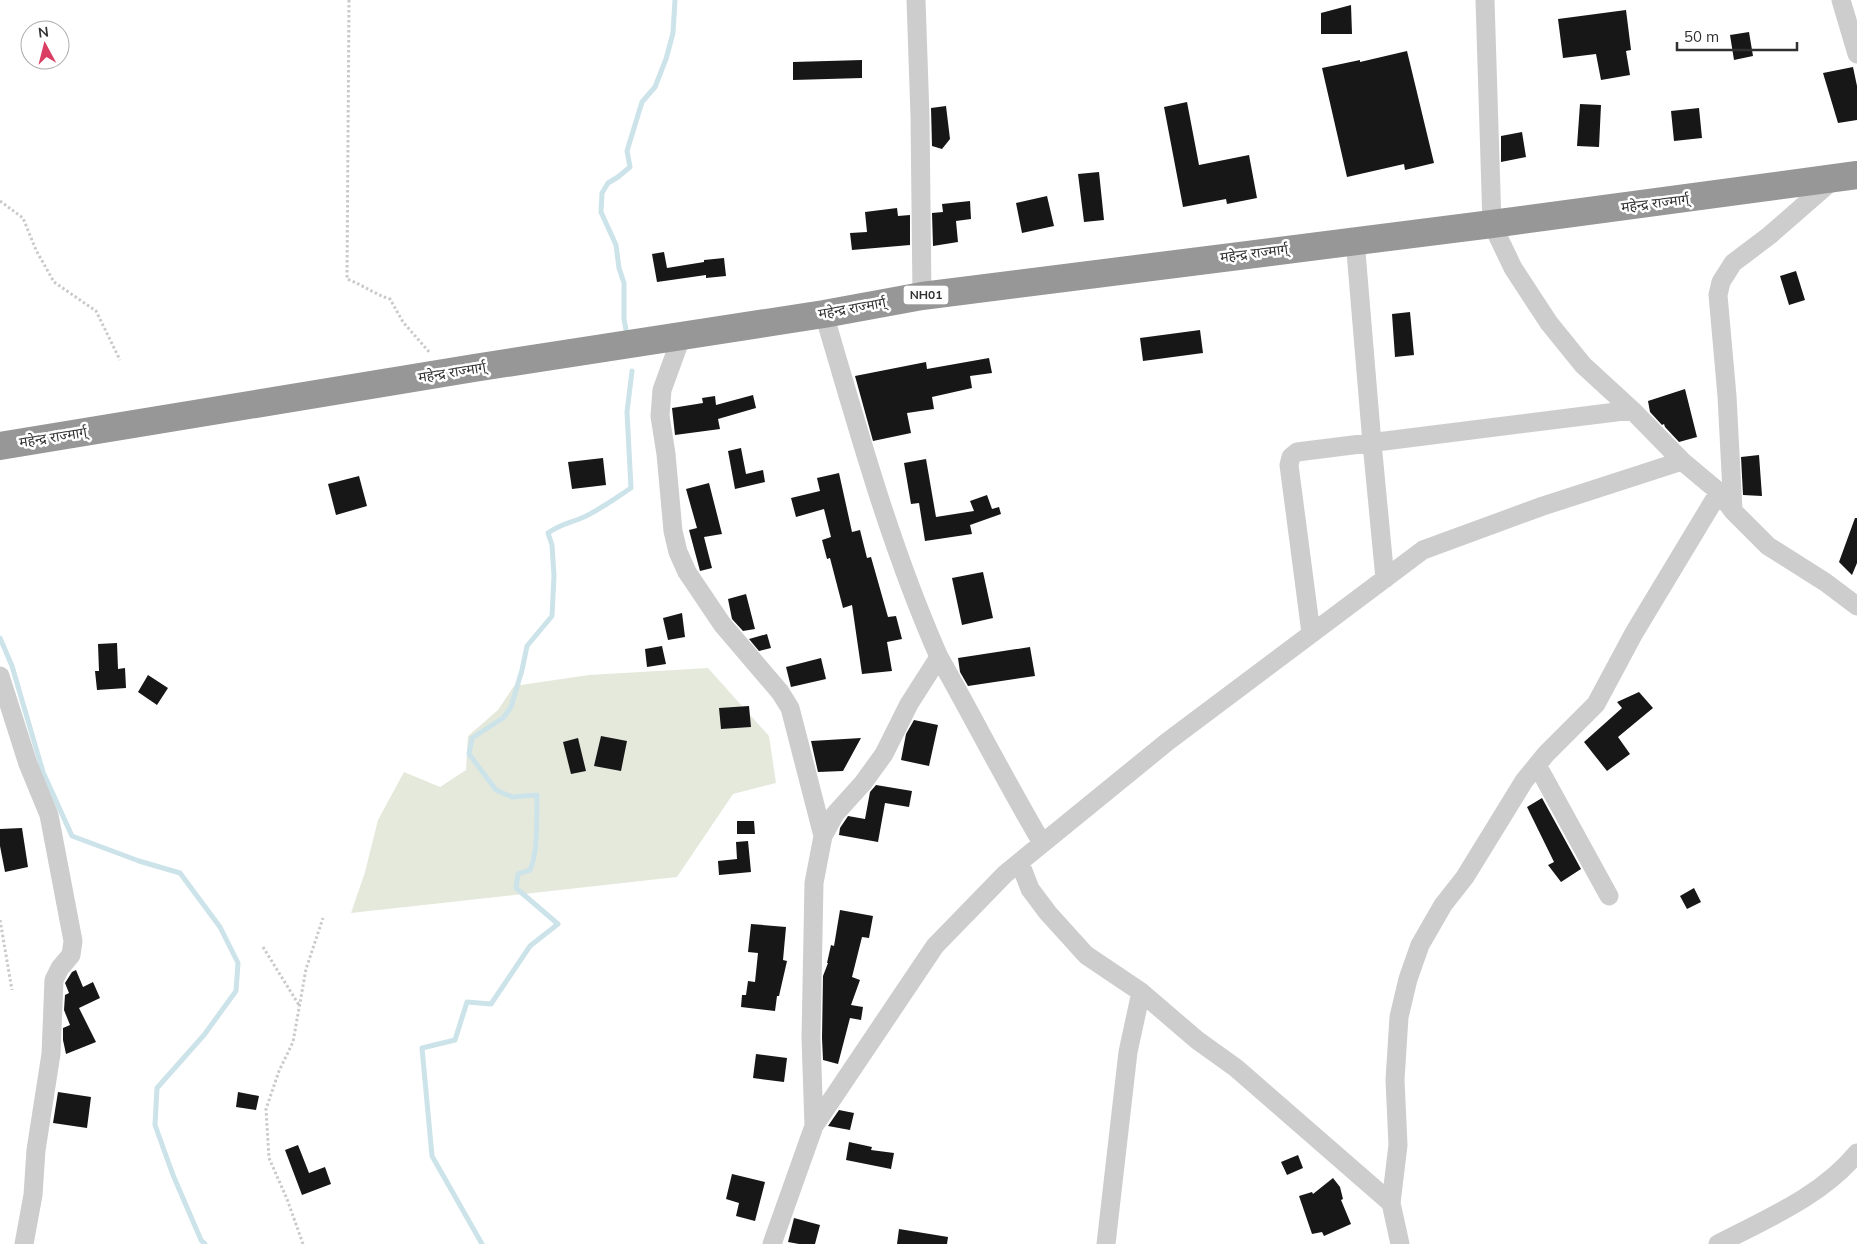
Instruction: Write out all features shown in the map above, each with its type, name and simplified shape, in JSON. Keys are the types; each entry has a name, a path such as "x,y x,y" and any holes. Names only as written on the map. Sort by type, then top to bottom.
{"highway":[{"name":"महेन्द्र राज्मार्ग्","path":"0,446 682,335 824,314 922,296 1846,177"}],"street":[{"path":"916,0 922,172 922,296"},
{"path":"1485,0 1492,224 1513,268 1549,323 1583,365 1632,410 1682,461 1719,492 1733,511 1768,546 1825,582 1857,606"},
{"path":"1841,0 1857,54"},
{"path":"1733,511 1718,295 1721,282 1734,263 1846,177"},
{"path":"1355,240 1385,579"},
{"path":"824,314 875,486 939,657 1042,843"},
{"path":"682,335 662,390 660,416 666,454 673,531 678,552 687,572 722,624 780,692 790,708 823,836"},
{"path":"1312,633 1289,465 1291,457 1297,452 1632,410"},
{"path":"772,1244 814,1126 935,946 1005,874 1167,742 1423,550 1543,506 1682,461"},
{"path":"1400,1244 1391,1203 1398,1145 1395,1080 1399,1017 1408,979 1420,945 1443,905 1465,877 1524,781 1596,704 1634,633 1719,492"},
{"path":"814,1126 811,1038 814,883 823,836 835,814 863,784 884,754 909,704 939,657"},
{"path":"0,676 28,764 50,815 73,941 72,955 60,968 54,980 51,1054 36,1150 33,1195 24,1244"},
{"path":"1537,765 1610,896"},
{"path":"1020,863 1030,889 1048,913 1086,955 1141,992 1196,1040 1236,1068 1391,1203"},
{"path":"1106,1244 1128,1052 1141,992"},
{"path":"1718,1244 1804,1198 1829,1181 1857,1153"}],"path":[{"path":"349,0 348,280 367,287 375,294 390,299 403,322 432,356"},
{"path":"0,201 23,218 36,250 54,282 96,311 120,360"},
{"path":"303,1244 268,1158 266,1109 279,1071 293,1042 306,969 323,918"},
{"path":"0,920 12,990"},
{"path":"264,947 300,1006"}],"shaded area":[{"path":"708,668 769,736 776,783 733,794 677,877 351,913 365,872 378,820 404,772 440,787 466,770 468,736 498,710 514,686 589,675"}],"building":[{"path":"1351,5 1352,34 1321,34 1321,13"},
{"path":"1626,10 1631,50 1626,51 1630,75 1601,80 1596,54 1563,58 1558,19"},
{"path":"1749,32 1753,56 1734,60 1730,35"},
{"path":"1407,51 1434,163 1405,170 1404,164 1347,177 1322,68 1360,60 1360,62"},
{"path":"862,60 862,78 793,80 793,62"},
{"path":"1853,67 1857,86 1857,120 1838,123 1823,73"},
{"path":"1187,102 1199,165 1249,155 1257,198 1227,204 1226,199 1183,207 1164,107"},
{"path":"1580,104 1601,105 1599,147 1577,146"},
{"path":"946,106 950,139 942,149 932,146 931,108"},
{"path":"1699,108 1702,138 1674,141 1671,111"},
{"path":"1522,132 1526,157 1501,162 1501,136"},
{"path":"1099,172 1104,220 1084,222 1078,174"},
{"path":"1047,196 1054,226 1022,233 1016,203"},
{"path":"970,201 971,219 956,221 958,242 933,246 932,213 943,212 942,204"},
{"path":"897,208 898,216 910,215 910,245 852,250 850,233 867,232 865,212"},
{"path":"664,252 667,268 724,258 726,276 706,278 706,275 657,282 652,254"},
{"path":"1796,271 1805,300 1789,305 1780,276"},
{"path":"1410,312 1414,355 1395,357 1392,314"},
{"path":"1200,330 1203,353 1143,361 1140,338"},
{"path":"989,358 992,373 970,376 972,388 932,397 934,409 907,413 911,433 873,441 855,376 926,362 927,369"},
{"path":"1685,389 1697,437 1679,442 1664,424 1662,425 1650,412 1648,401"},
{"path":"753,395 756,408 718,419 720,429 675,435 672,408 703,403 702,398 715,396 716,405"},
{"path":"741,448 746,474 763,470 765,482 735,489 728,451"},
{"path":"1759,455 1762,496 1743,495 1741,457"},
{"path":"603,458 606,485 572,489 568,462"},
{"path":"926,459 936,517 974,511 970,501 987,495 992,509 999,507 1001,514 970,525 972,534 925,541 919,503 911,504 904,463"},
{"path":"839,473 852,532 860,530 867,558 871,557 888,617 896,616 902,639 887,642 892,671 862,674 852,605 843,608 830,558 827,559 822,540 831,537 824,509 796,517 791,498 820,491 817,478"},
{"path":"359,476 367,506 336,515 328,484"},
{"path":"709,483 722,534 704,537 712,568 700,571 689,530 697,528 686,489"},
{"path":"1855,518 1857,518 1857,563 1852,575 1839,562"},
{"path":"983,572 993,618 962,625 952,578"},
{"path":"746,594 755,629 743,631 732,619 728,599"},
{"path":"682,613 685,637 668,640 663,618"},
{"path":"767,634 771,648 759,651 749,639"},
{"path":"117,643 118,669 125,668 126,688 97,690 95,671 99,671 98,644"},
{"path":"662,646 666,664 647,667 645,649"},
{"path":"1030,647 1035,676 968,686 960,672 958,658"},
{"path":"821,658 826,679 791,687 786,667"},
{"path":"148,675 168,688 157,705 138,692"},
{"path":"1639,692 1653,708 1618,737 1630,754 1607,771 1584,742 1622,708 1617,702"},
{"path":"749,706 751,727 721,729 719,708"},
{"path":"914,720 938,725 929,766 901,760 906,734"},
{"path":"601,736 627,741 621,771 594,766"},
{"path":"578,738 586,771 571,774 563,742"},
{"path":"861,738 843,771 818,772 811,741"},
{"path":"876,785 912,791 909,807 885,803 878,842 839,835 840,828 848,816 865,819 870,792"},
{"path":"1542,798 1581,869 1561,882 1548,865 1554,862 1527,807"},
{"path":"737,821 754,821 755,834 737,834"},
{"path":"22,828 28,867 5,872 0,846 0,829"},
{"path":"748,841 751,872 719,875 718,861 737,859 736,842"},
{"path":"1694,888 1701,902 1687,909 1680,896"},
{"path":"840,910 873,916 869,938 862,937 852,977 860,980 851,1005 863,1007 861,1020 850,1018 838,1064 823,1060 822,1038 823,976 828,963 831,945 834,946"},
{"path":"751,924 786,927 783,960 787,961 779,996 777,996 775,1011 741,1007 742,995 746,995 748,981 755,982 758,953 748,952"},
{"path":"76,970 83,987 93,982 100,998 79,1008 96,1042 66,1054 63,1028 70,1025 64,1010 65,995 69,993 65,983 72,972"},
{"path":"756,1054 787,1058 784,1082 753,1078"},
{"path":"58,1092 91,1097 87,1128 53,1123"},
{"path":"238,1092 259,1096 256,1110 236,1107"},
{"path":"839,1110 854,1113 850,1130 828,1126"},
{"path":"849,1142 872,1147 871,1150 894,1153 891,1169 846,1160"},
{"path":"298,1145 309,1173 325,1167 331,1184 302,1195 285,1150"},
{"path":"1298,1155 1303,1168 1287,1175 1281,1162"},
{"path":"732,1174 765,1182 755,1221 736,1216 739,1203 726,1199"},
{"path":"1333,1178 1340,1187 1343,1199 1341,1200 1351,1224 1324,1236 1322,1232 1312,1234 1299,1196 1312,1192 1313,1194"},
{"path":"794,1218 820,1225 815,1244 788,1242"},
{"path":"899,1229 948,1237 947,1244 897,1244"}],"waterway":[{"path":"627,335 624,319 624,283 619,268 616,245 601,212 602,193 608,183 630,167 627,151 642,102 655,87 666,59 673,33 675,0"},
{"path":"482,1244 432,1156 422,1048 455,1040 467,1002 491,1004 530,946 558,924 516,888 518,874 530,870 533,862 536,843 537,795 512,797 496,790 469,754 472,738 503,718 511,707 527,646 552,616 554,576 552,545 548,533 590,514 631,488 627,412 632,371"},
{"path":"0,638 12,666 43,772 72,836 139,861 180,873 220,927 238,963 236,991 204,1035 157,1088 155,1125 173,1175 201,1240 205,1244"}]}
